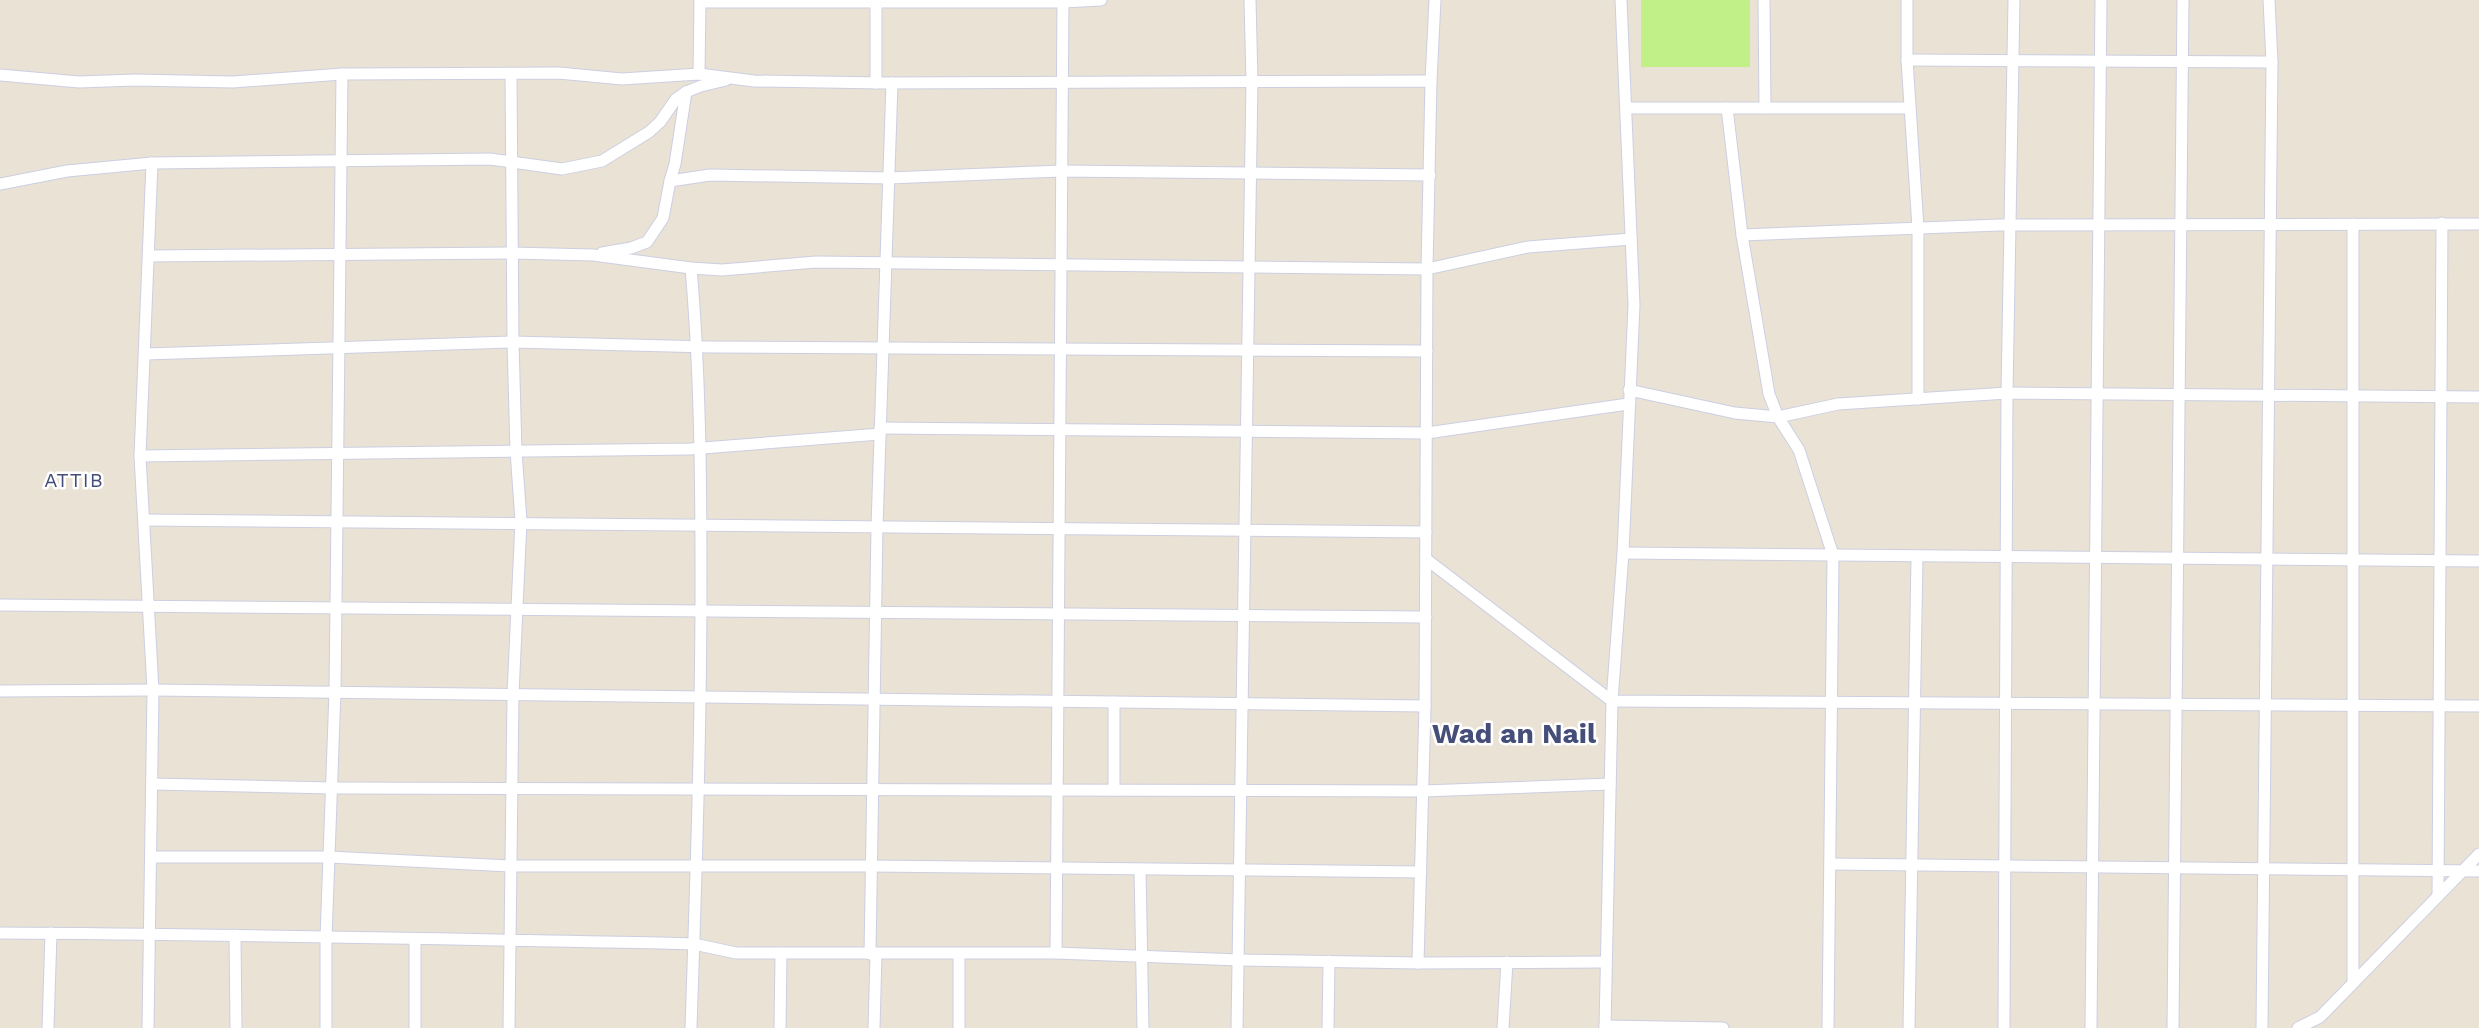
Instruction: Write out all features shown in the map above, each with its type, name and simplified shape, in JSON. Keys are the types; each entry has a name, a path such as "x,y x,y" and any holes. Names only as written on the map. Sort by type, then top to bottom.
{"street":[{"path":"699,74 700,1 1101,0"},
{"path":"1237,1028 1252,82 1250,0"},
{"path":"1418,963 1426,706 1428,270 1431,81 1435,0"},
{"path":"1621,0 1634,305 1628,404 1623,553 1612,701 1605,1027 1723,1028"},
{"path":"1764,0 1765,108"},
{"path":"1907,0 1907,60 1918,228 1918,399"},
{"path":"2004,1028 2007,393 2014,0"},
{"path":"2091,1028 2101,0"},
{"path":"2173,1028 2184,62 2182,0"},
{"path":"2262,1028 2272,62 2268,0"},
{"path":"876,1 876,83"},
{"path":"1056,954 1063,1"},
{"path":"1907,60 2272,62"},
{"path":"0,75 79,82 135,80 233,82 342,74 559,73 622,79 699,74 754,81 876,83 1431,81"},
{"path":"326,1028 326,938 335,692 342,74"},
{"path":"509,1028 512,940 513,694 521,523 516,451 513,342 511,74"},
{"path":"0,184 67,171 152,163 490,159 562,169 602,161 649,132 660,122 676,99 686,92 732,78"},
{"path":"874,1028 871,866 875,613 892,83"},
{"path":"593,255 631,248 647,242 664,218 670,181 675,164 686,92"},
{"path":"1626,108 1910,108"},
{"path":"1727,108 1742,235 1769,394 1778,417 1799,450 1832,555 1828,1028"},
{"path":"148,1028 151,933 153,690 140,456 152,163"},
{"path":"670,181 710,175 889,178 1062,170 1430,175"},
{"path":"2438,896 2442,223"},
{"path":"2353,224 2354,982"},
{"path":"1742,235 2009,225 2479,224"},
{"path":"149,256 341,256 512,253 593,255 691,268 722,270 816,262 1428,270 1528,247 1631,239"},
{"path":"691,268 698,347 701,525 701,697 691,1028"},
{"path":"145,354 513,342 698,347 1427,351"},
{"path":"1629,390 1735,413 1778,417 1838,404 2007,393 2479,397"},
{"path":"140,456 700,448 880,431 1060,430 1427,433 1628,404"},
{"path":"144,520 1426,532"},
{"path":"1623,553 2479,561"},
{"path":"1909,1028 1917,556"},
{"path":"1426,559 1612,701 2479,706"},
{"path":"0,605 1426,617"},
{"path":"0,691 153,690 1426,706"},
{"path":"1114,702 1114,790"},
{"path":"152,784 332,788 1423,791 1610,784"},
{"path":"2298,1028 2320,1017 2479,854"},
{"path":"152,857 329,857 512,866 871,866 1420,872"},
{"path":"1830,864 2479,871"},
{"path":"1140,869 1143,1028"},
{"path":"0,933 151,933 694,944 736,952 781,953 1056,954 1418,963 1606,962"},
{"path":"48,1028 51,933"},
{"path":"235,935 236,1028"},
{"path":"415,939 415,1028"},
{"path":"780,1028 781,953"},
{"path":"959,954 959,1028"},
{"path":"1328,1028 1330,961"},
{"path":"1503,1028 1507,962"}],"green space":[{"path":"1641,0 1750,0 1750,67 1641,67"}],"district":[{"name":"ATTIB","path":"74,480"},
{"name":"Wad an Nail","path":"1514,733"}]}
